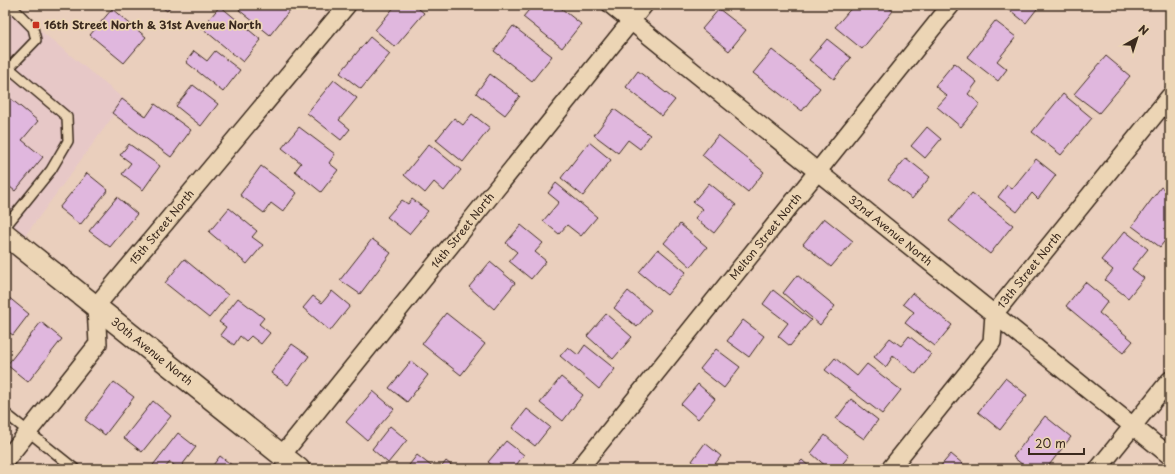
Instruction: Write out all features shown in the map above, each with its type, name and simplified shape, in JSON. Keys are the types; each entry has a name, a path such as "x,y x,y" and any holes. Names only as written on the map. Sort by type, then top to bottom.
{"street":[{"name":"15th Street North","path":"96,306 347,5"},
{"name":"32nd Avenue North","path":"611,5 1170,456"},
{"name":"14th Street North","path":"282,455 644,5"},
{"name":"Melton Street North","path":"579,469 952,5"},
{"name":"13th Street North","path":"890,469 992,342 994,314 1170,96"},
{"name":"30th Avenue North","path":"5,234 299,469"},
{"path":"5,461 98,344 96,306"},
{"path":"1098,469 1170,380"}],"lane":[{"path":"5,227 51,170 68,141 67,117 7,67 36,40 33,28 10,5"},
{"path":"5,413 75,469"}],"shaded area":[{"path":"14,9 125,100 25,236 5,220 5,20"}],"building":[{"path":"159,5 172,5 167,11"},
{"path":"243,5 284,5 290,10 270,35 239,10"},
{"path":"396,5 414,5 424,13 395,47 375,30"},
{"path":"533,5 557,5 581,24 562,48 523,17"},
{"path":"854,5 885,5 893,11 862,49 835,27"},
{"path":"1007,5 1040,5 1026,23 1006,7"},
{"path":"220,6 261,40 243,62 202,28"},
{"path":"112,9 146,37 124,63 90,35"},
{"path":"719,9 746,30 729,51 702,29"},
{"path":"995,21 1016,37 997,61 1007,69 998,81 967,57"},
{"path":"513,26 552,56 532,81 494,51"},
{"path":"370,37 390,54 361,89 340,73"},
{"path":"827,39 851,58 834,79 809,60"},
{"path":"772,50 820,88 802,111 753,73"},
{"path":"194,51 207,61 215,51 240,70 223,92 186,62"},
{"path":"1106,56 1130,76 1099,113 1074,94"},
{"path":"954,63 977,82 968,94 980,104 961,127 937,107 947,96 935,86"},
{"path":"638,71 675,100 662,116 626,87"},
{"path":"490,74 520,96 505,115 476,93"},
{"path":"334,80 357,98 339,120 350,129 341,140 307,113"},
{"path":"193,85 218,104 201,126 176,106"},
{"path":"5,94 38,121 22,140 43,157 15,191 5,183"},
{"path":"1063,94 1092,118 1061,155 1032,132"},
{"path":"122,99 146,117 155,104 191,130 171,157 112,113"},
{"path":"614,109 650,135 640,149 628,140 618,153 594,135"},
{"path":"472,114 490,128 463,162 436,140 454,118 463,125"},
{"path":"299,127 335,154 329,163 338,170 321,192 295,171 301,163 282,148"},
{"path":"927,127 941,139 925,158 911,146"},
{"path":"718,135 764,172 748,192 702,155"},
{"path":"589,142 611,160 583,196 561,178"},
{"path":"129,144 160,166 143,190 122,174 131,163 120,155"},
{"path":"429,144 461,170 444,191 434,182 425,193 404,175"},
{"path":"906,158 930,177 912,199 888,180"},
{"path":"1036,159 1056,175 1038,199 1032,193 1017,212 998,197 1007,185 1012,189"},
{"path":"261,166 297,193 283,212 271,203 264,213 240,195"},
{"path":"87,173 108,190 80,225 59,208"},
{"path":"556,183 597,217 581,236 567,225 559,234 543,221 559,202 548,193"},
{"path":"709,183 736,205 714,233 695,218 703,209 693,202"},
{"path":"1161,187 1170,193 1170,214 1166,220 1170,224 1170,234 1160,247 1132,226"},
{"path":"972,193 1013,225 990,254 949,221"},
{"path":"117,197 137,214 110,247 89,231"},
{"path":"412,199 428,211 409,234 387,217 402,200 408,204"},
{"path":"229,208 257,231 252,237 263,245 247,264 209,232"},
{"path":"824,218 853,241 831,267 803,244"},
{"path":"680,224 707,247 691,267 664,243"},
{"path":"521,225 543,243 535,252 546,261 531,279 509,261 517,252 506,243"},
{"path":"1125,231 1148,249 1132,269 1144,278 1128,298 1105,280 1113,270 1101,260"},
{"path":"372,239 391,253 360,294 340,280"},
{"path":"658,249 686,272 667,295 639,272"},
{"path":"184,259 228,295 209,318 165,283"},
{"path":"490,262 515,283 494,309 469,287"},
{"path":"797,275 835,306 820,325 783,293"},
{"path":"1085,282 1108,301 1099,313 1133,341 1123,353 1066,306"},
{"path":"773,290 811,320 790,346 778,336 788,323 763,304"},
{"path":"332,291 350,306 330,331 303,308 313,296 322,303"},
{"path":"628,291 651,310 637,327 614,308"},
{"path":"912,293 952,325 935,346 905,323 914,312 903,304"},
{"path":"7,296 29,314 13,335 5,330 5,299"},
{"path":"238,298 264,318 259,324 270,333 261,344 251,336 246,341 240,336 234,345 220,335 226,327 219,322"},
{"path":"446,313 485,344 461,375 422,344"},
{"path":"606,314 632,337 613,359 587,336"},
{"path":"743,320 764,336 749,357 727,341"},
{"path":"41,322 62,339 28,382 7,365"},
{"path":"909,336 931,354 916,374 893,356 886,367 874,357 890,338 901,346"},
{"path":"292,344 309,356 288,385 271,373"},
{"path":"585,345 615,369 599,389 560,356 568,347 578,355"},
{"path":"716,349 740,367 724,388 700,369"},
{"path":"835,358 857,376 867,364 901,390 882,414 825,370"},
{"path":"411,361 428,375 407,402 389,388"},
{"path":"561,377 583,395 563,421 540,403"},
{"path":"1005,378 1027,395 1000,430 978,412"},
{"path":"114,382 134,397 105,435 85,420"},
{"path":"698,384 715,399 698,419 681,404"},
{"path":"373,391 394,409 367,440 346,422"},
{"path":"851,399 878,420 864,439 836,419"},
{"path":"153,401 171,416 142,452 124,438"},
{"path":"527,409 550,427 535,446 512,428"},
{"path":"1045,416 1071,437 1046,469 1028,469 1013,457"},
{"path":"390,426 407,440 388,463 372,449"},
{"path":"178,433 196,447 179,469 170,462 164,469 150,469"},
{"path":"825,435 849,456 838,469 829,469 811,453"},
{"path":"506,441 524,455 513,469 497,469 488,462"},
{"path":"705,443 721,456 711,469 703,469 692,461"},
{"path":"951,454 969,469 938,469"},
{"path":"417,455 435,469 406,469"},
{"path":"220,456 237,469 210,469"},
{"path":"802,460 812,469 794,469"},
{"path":"446,461 456,469 440,469"}],"place":[{"name":"16th Street North & 31st Avenue North","path":"36,25"}]}
